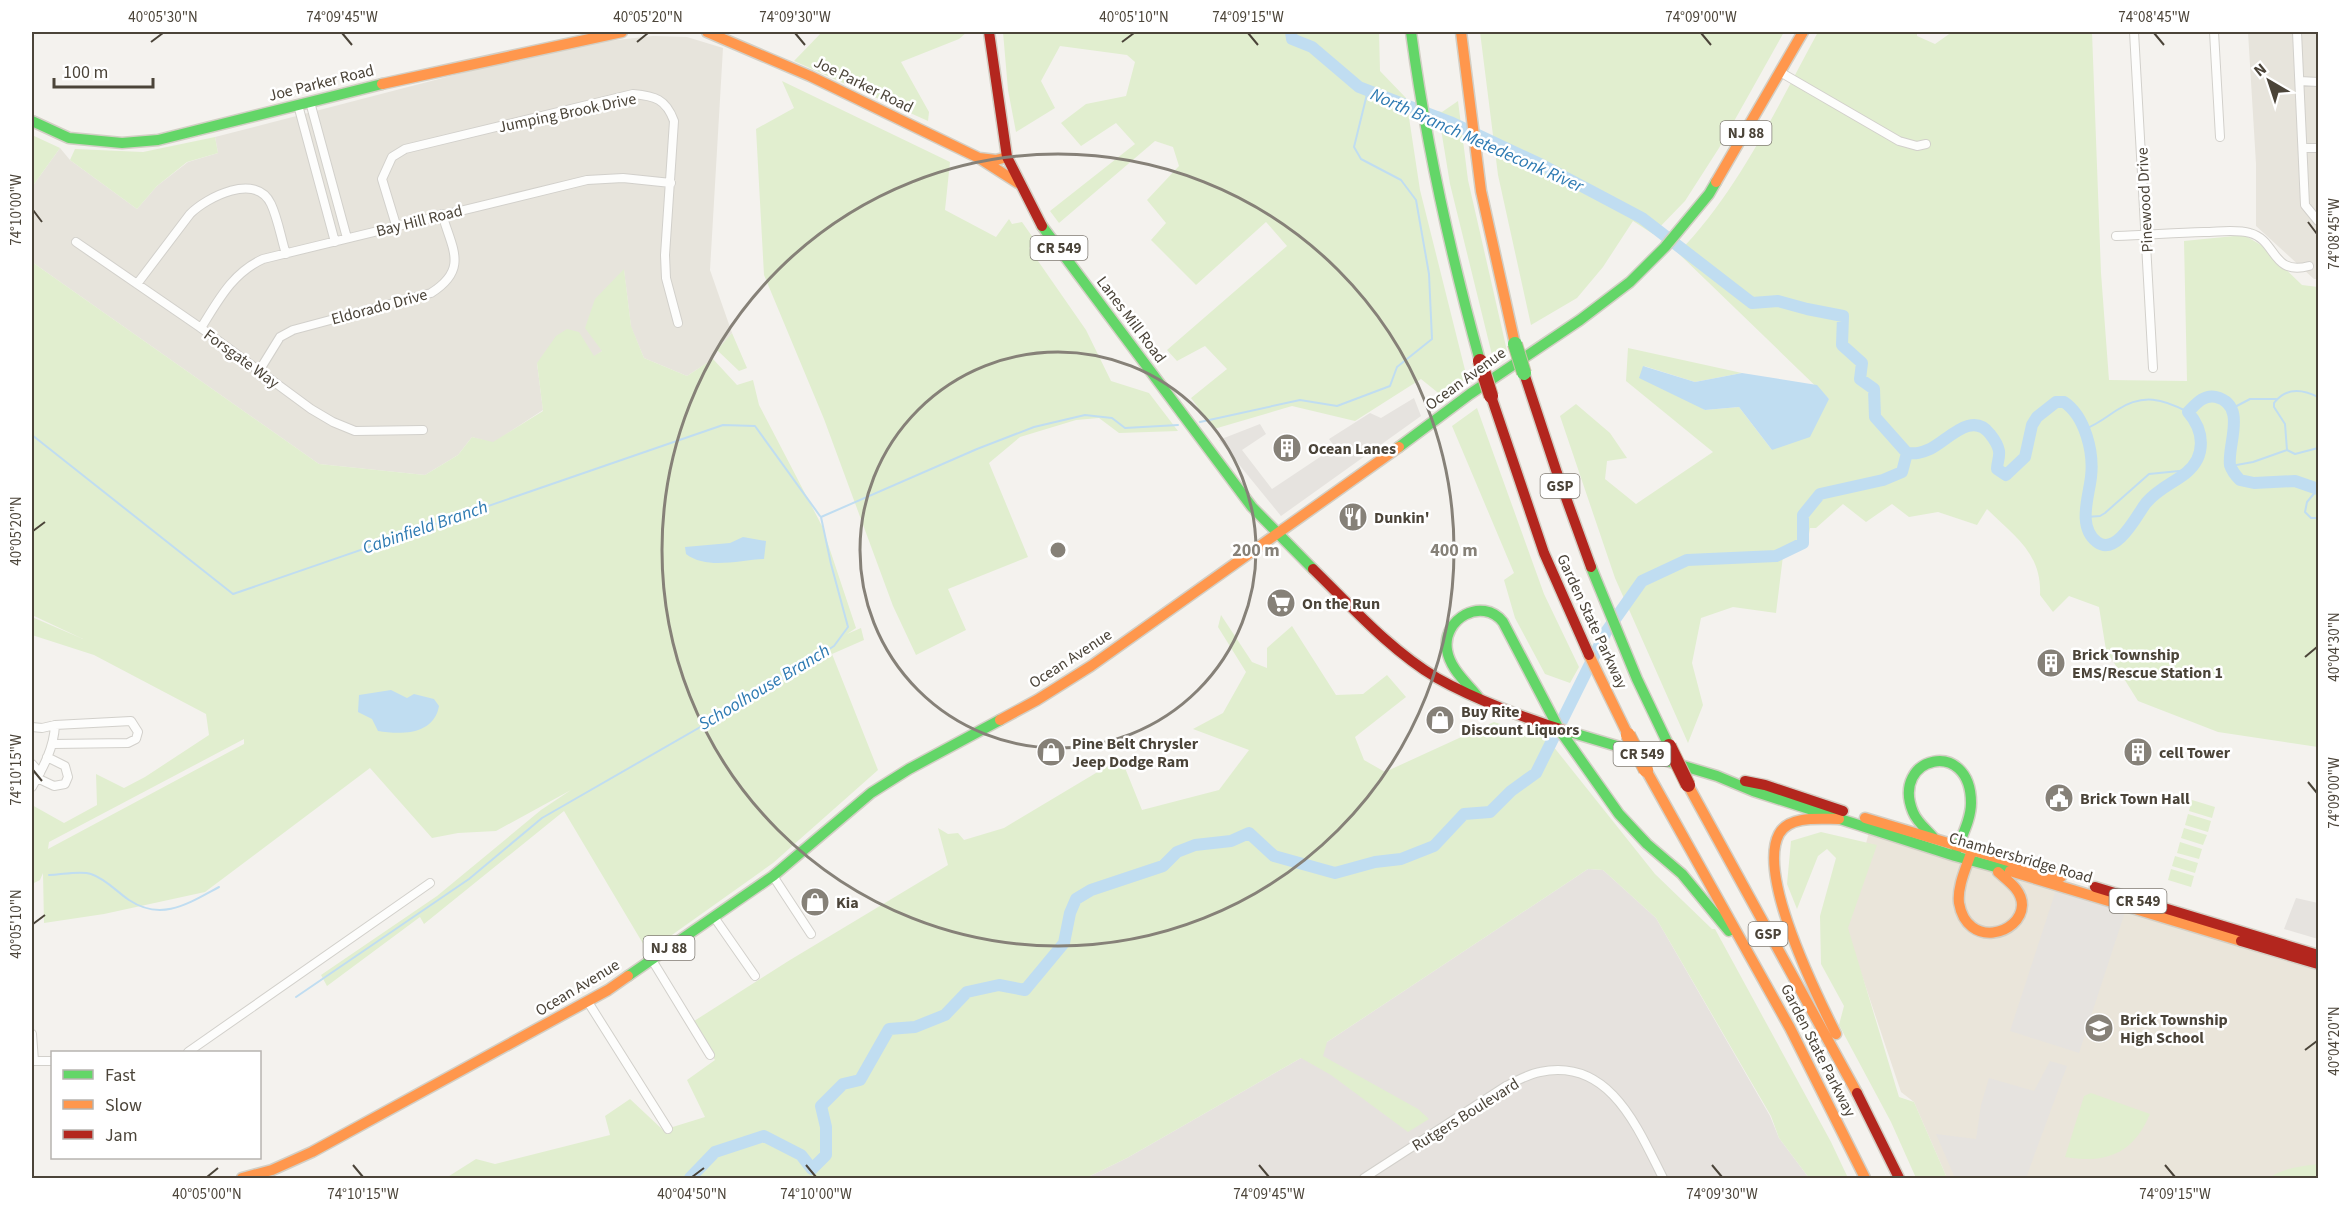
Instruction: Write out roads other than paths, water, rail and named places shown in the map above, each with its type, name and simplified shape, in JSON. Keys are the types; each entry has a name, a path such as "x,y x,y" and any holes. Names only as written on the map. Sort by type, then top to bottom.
{"main road":[{"name":"Joe Parker Road","path":"32,121 69,138 122,143 158,140 481,61 622,32"},
{"name":"Joe Parker Road","path":"707,32 746,46 979,158 1007,157"},
{"name":"Lanes Mill Road","path":"989,32 1007,157 1037,219 1237,487 1278,535"},
{"name":"Garden State Parkway","path":"1411,32 1426,135 1443,218 1480,361 1544,553 1582,640 1628,735 1790,1028 1864,1179"},
{"name":"Garden State Parkway","path":"1461,32 1476,156 1494,256 1515,344 1562,491 1602,597 1688,785 1732,871 1852,1080 1899,1179"},
{"name":"Ocean Avenue","path":"242,1179 272,1170 312,1152 588,1002 772,876 871,793 1073,678 1350,484 1470,394 1580,320 1630,282 1665,247 1709,194 1803,32"},
{"path":"979,158 1019,183"},
{"name":"Chambersbridge Road","path":"1278,535 1389,643 1436,677 1466,693 1546,717 1563,732 1717,776 1765,785 1934,838 1987,865 2319,964"},
{"path":"1479,698 1450,659 1446,638 1455,621 1461,616 1478,611 1489,612 1497,616 1506,627 1546,717"},
{"path":"1563,732 1619,814 1647,844 1682,874 1751,957"},
{"path":"1934,838 1913,813 1908,798 1908,783 1923,764 1932,760 1944,759 1956,764 1966,776 1970,790 1971,806 1960,888 1961,912 1972,928 1985,934 1993,934 2002,932 2014,923 2019,916 2021,902 2013,883 1987,865"},
{"name":"Chambersbridge Road","path":"1717,776 1753,791 1839,819 2319,955"},
{"path":"1839,819 1805,820 1789,825 1779,834 1774,863 1778,890 1811,983 1850,1064 1852,1080"}],"street":[{"name":"Pinewood Drive","path":"2134,32 2153,368"},
{"path":"2214,32 2220,138"},
{"path":"2297,32 2305,205 2319,221"},
{"path":"1780,72 1899,141 1917,146 1926,144"},
{"path":"2300,81 2319,82"},
{"name":"Jumping Brook Drive","path":"396,225 382,179 392,157 405,149 633,94 651,96 670,109 674,121 666,278 678,323"},
{"path":"304,104 347,238"},
{"path":"304,104 335,242"},
{"path":"2303,148 2319,148"},
{"name":"Bay Hill Road","path":"201,328 230,283 239,274 263,259 587,180 623,178 671,183"},
{"path":"137,284 190,214 201,204 223,192 250,189 264,194 271,203 286,254"},
{"name":"Eldorado Drive","path":"259,371 280,337 293,330 431,293 442,286 456,266 442,214"},
{"path":"2116,236 2218,231 2251,233 2258,236 2288,267 2298,269 2309,266"},
{"name":"Forsgate Way","path":"76,242 201,328 311,409 333,422 355,431 423,430"},
{"path":"32,727 131,721 138,732 136,739 128,743 53,744"},
{"path":"32,787 53,744 55,725"},
{"path":"32,764 39,776 54,786 65,784 68,777 66,766 47,758"},
{"path":"772,876 811,934"},
{"path":"191,1051 430,883"},
{"path":"714,917 755,976"},
{"path":"652,960 710,1055"},
{"path":"588,1002 668,1129"},
{"path":"32,1035 33,1061 51,1061"},
{"name":"Rutgers Boulevard","path":"1364,1179 1506,1086 1525,1076 1551,1071 1570,1072 1593,1078 1608,1088 1628,1112 1663,1179"}],"water":[{"path":"1643,366 1695,382 1742,373 1817,385 1829,399 1810,437 1772,450 1739,407 1705,410 1639,378"},
{"path":"743,537 766,541 764,559 713,563 694,559 686,554 685,547 730,543"},
{"path":"391,690 407,698 414,694 434,699 439,706 436,716 424,728 415,731 397,733 378,731 372,719 358,712 359,695"}],"waterway":[{"name":"North Branch Metedeconk River","path":"1291,32 1292,39 1312,47 1359,87 1450,122 1542,165 1642,218 1752,303 1778,301 1843,316 1842,345 1862,363 1860,379 1874,389 1875,417 1907,453"},
{"name":"Schoolhouse Branch","path":"1200,422 1300,400 1337,406 1390,386 1397,367 1432,339 1429,274 1416,200 1401,180 1361,159 1354,147 1368,90"},
{"path":"2287,450 2285,424 2274,407 2274,403 2284,394 2294,391 2306,392 2318,397"},
{"path":"1907,453 1927,450 1960,430 1975,425 1983,427 1994,440 1999,451 1997,469 2006,475 2025,457 2032,425 2037,417 2056,402 2064,402 2078,416 2089,446 2092,467 2086,511 2087,528 2097,542 2105,545 2112,544 2126,532 2151,498 2193,466 2201,443 2197,427 2188,412 2201,400 2212,396 2226,401 2231,408 2234,427 2230,465 2240,480 2254,483 2295,481 2318,489"},
{"path":"2231,409 2250,399 2276,399"},
{"path":"2085,429 2136,401 2161,401 2188,412"},
{"name":"Schoolhouse Branch","path":"296,997 469,879 542,818 763,691 834,646 848,627 821,517 977,449 1034,427 1085,415 1112,418 1125,428 1178,425"},
{"name":"Cabinfield Branch","path":"32,435 233,594 723,425 755,426 820,516"},
{"path":"2231,466 2253,462 2287,450 2295,454 2318,448"},
{"path":"690,1178 715,1152 764,1136 801,1155 812,1169 826,1155 826,1127 821,1106 843,1084 860,1080 889,1029 915,1027 945,1015 967,992 999,985 1025,990 1064,943 1070,913 1076,899 1091,890 1163,866 1177,852 1195,845 1231,841 1249,833 1274,856 1335,873 1375,862 1401,859 1434,846 1464,814 1490,812 1511,791 1536,773 1606,632 1642,581 1687,560 1776,556 1803,543 1803,515 1820,494 1883,480 1902,472 1907,453"},
{"path":"2086,517 2100,516 2105,513 2149,474 2189,470"},
{"path":"2317,490 2307,502 2305,512 2311,518 2318,518"},
{"path":"49,875 91,874 106,882 129,900 153,910 175,908 219,887"}],"place":[{"name":"Ocean Lanes","path":"1287,448"},
{"name":"Dunkin'","path":"1353,517"},
{"name":"On the Run","path":"1281,603"},
{"name":"Brick Township EMS/Rescue Station 1","path":"2051,663"},
{"name":"Buy Rite Discount Liquors","path":"1440,720"},
{"name":"Pine Belt Chrysler Jeep Dodge Ram","path":"1051,752"},
{"name":"cell Tower","path":"2138,752"},
{"name":"Brick Town Hall","path":"2059,798"},
{"name":"Kia","path":"815,902"},
{"name":"Brick Township High School","path":"2099,1028"}]}
